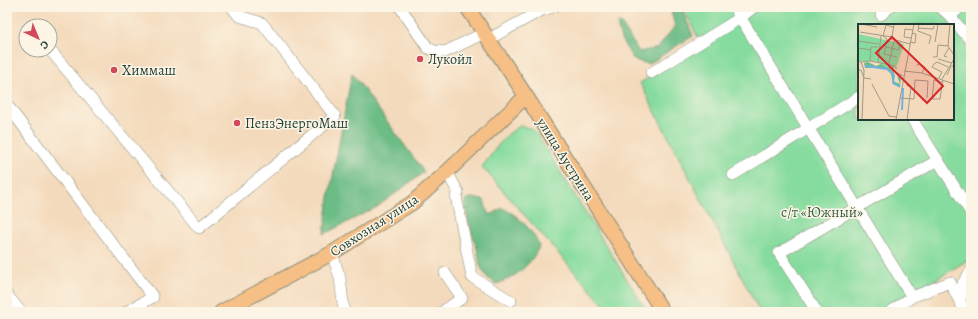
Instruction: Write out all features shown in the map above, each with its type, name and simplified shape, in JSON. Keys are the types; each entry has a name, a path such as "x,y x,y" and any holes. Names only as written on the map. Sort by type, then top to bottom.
{"main road":[{"name":"улица Аустрина","path":"467,7 526,96 663,312"},
{"name":"Совхозная улица","path":"222,312 332,253 412,203 447,172 526,96"}],"lane":[{"path":"57,58 199,228 335,116 262,23 239,16 232,7"},
{"path":"400,7 428,48 435,52 445,52 486,36 542,10 554,7"},
{"path":"734,7 912,297"},
{"path":"651,73 740,18 754,7"},
{"path":"881,15 890,7"},
{"path":"940,7 950,16 971,41"},
{"path":"950,16 961,7"},
{"path":"733,175 858,98"},
{"path":"7,105 153,297 126,312"},
{"path":"913,120 971,213"},
{"path":"817,312 779,253 938,160"},
{"path":"447,172 458,192 456,196 472,277 511,301"},
{"path":"332,253 340,278 344,312"},
{"path":"960,302 963,283 971,271"},
{"path":"442,312 462,298 445,273"},
{"path":"890,312 912,297 950,282 965,312"},
{"path":"7,295 20,312"}],"green space":[{"path":"670,7 681,7 693,36 649,64 634,60 621,39 617,24 621,23 639,52 658,48 675,26"},
{"name":"с/т «Южный»","path":"683,7 971,7 971,258 883,312 760,312 640,83 702,46"},
{"path":"352,73 424,172 377,207 324,234 329,197"},
{"path":"520,126 530,128 537,134 647,312 610,312 482,167 504,139 514,129"},
{"path":"471,198 484,200 488,214 493,214 502,208 513,214 530,230 539,247 531,260 516,275 496,284 487,277 480,266 478,252 468,220 465,204 467,199"}],"place":[{"name":"Лукойл","path":"420,59"},
{"name":"Химмаш","path":"114,70"},
{"name":"ПензЭнергоМаш","path":"237,123"}]}
